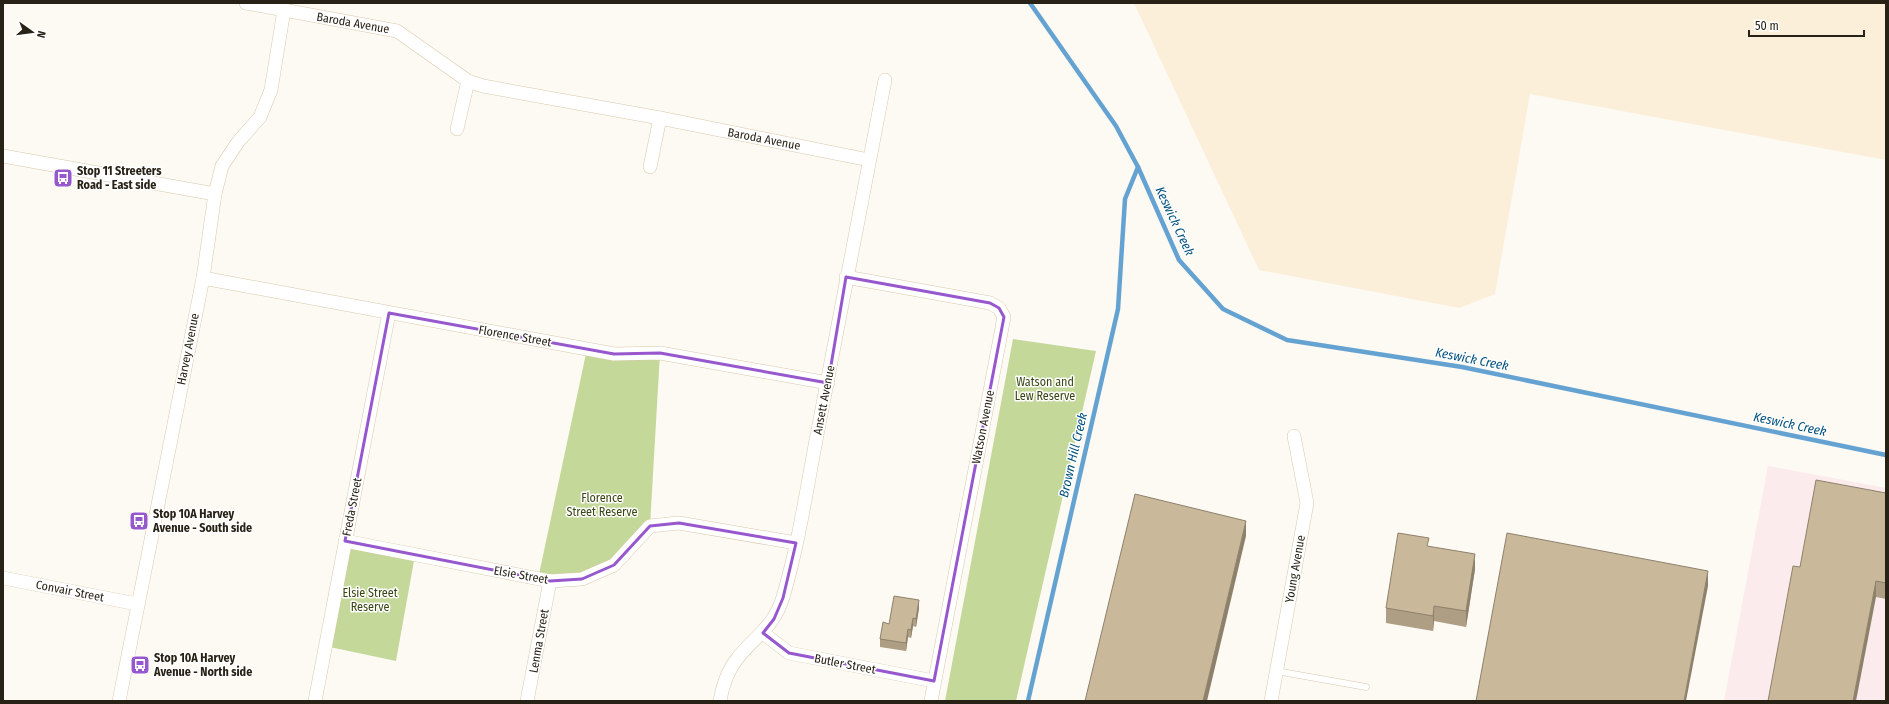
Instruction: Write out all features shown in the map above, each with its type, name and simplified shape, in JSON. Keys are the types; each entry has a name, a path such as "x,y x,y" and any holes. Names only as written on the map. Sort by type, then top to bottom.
{"street":[{"name":"Baroda Avenue","path":"246,3 397,31 468,81 483,86 660,118 869,160"},
{"name":"Harvey Avenue","path":"119,701 202,278 215,194 222,166 238,142 260,116 271,90 284,10"},
{"name":"Ansett Avenue","path":"720,701 722,689 736,659 763,633 774,619 783,598 796,543 828,383 846,277 885,80"},
{"path":"457,129 468,81"},
{"path":"650,167 660,118"},
{"path":"3,156 215,194"},
{"name":"Watson Avenue","path":"846,277 990,303 999,308 1004,317 931,701"},
{"name":"Florence Street","path":"202,278 614,354 660,353 828,383"},
{"name":"Freda Street","path":"315,701 389,313"},
{"name":"Young Avenue","path":"1271,701 1307,503 1294,436"},
{"name":"Elsie Street","path":"346,541 550,581 582,579 614,566 650,526 679,523 796,543"},
{"name":"Convair Street","path":"3,578 137,604"},
{"name":"Lenma Street","path":"528,701 550,581"},
{"name":"Butler Street","path":"763,633 789,653 934,681"}],"lane":[{"path":"1276,671 1366,687"}],"highlighted area":[{"path":"846,277 990,303 999,308 1004,317 1001,335 934,681 789,653 763,633 774,619 783,598 796,543 679,523 650,526 614,565 582,579 550,581 345,541 389,313 614,354 660,353 828,383"}],"shaded area":[{"path":"1134,3 1886,3 1886,160 1530,94 1495,294 1459,308 1259,270"},
{"path":"1768,466 1886,488 1886,701 1724,701"}],"green space":[{"name":"Watson and Lew Reserve","path":"1013,339 1096,351 1016,701 945,701"},
{"name":"Florence Street Reserve","path":"587,349 660,353 650,526 631,546 582,579 538,579"},
{"name":"Elsie Street Reserve","path":"345,541 415,555 396,661 325,646"}],"building":[{"path":"1816,480 1886,493 1886,583 1876,581 1853,701 1768,701 1793,566 1800,567"},
{"path":"1135,494 1246,521 1203,701 1085,701"},
{"path":"1398,533 1429,538 1427,546 1475,554 1466,611 1434,606 1433,616 1386,608"},
{"path":"1507,533 1708,571 1684,701 1476,701"},
{"path":"894,596 919,600 916,619 913,618 911,630 908,629 906,643 880,639 883,622 889,624"}],"waterway":[{"name":"Keswick Creek","path":"1030,3 1116,126 1138,167 1179,260 1223,309 1287,340 1462,367 1886,455"},
{"name":"Brown Hill Creek","path":"1028,701 1118,309 1125,199 1138,167"}],"place":[{"name":"Stop 11 Streeters Road - East side","path":"63,178"},
{"name":"Stop 10A Harvey Avenue - South side","path":"139,521"},
{"name":"Stop 10A Harvey Avenue - North side","path":"140,665"}]}
